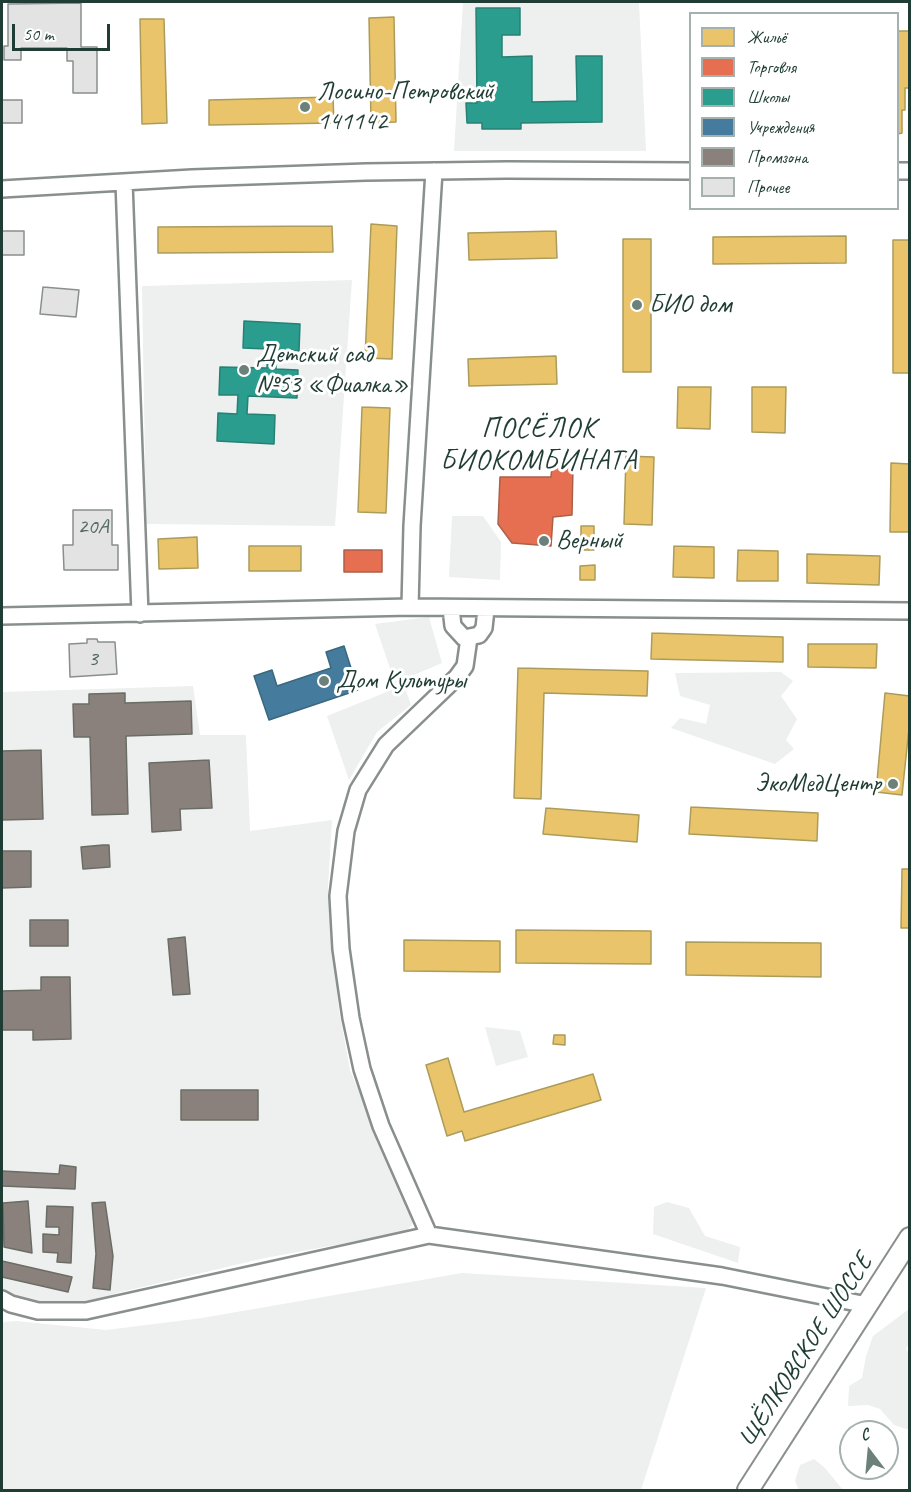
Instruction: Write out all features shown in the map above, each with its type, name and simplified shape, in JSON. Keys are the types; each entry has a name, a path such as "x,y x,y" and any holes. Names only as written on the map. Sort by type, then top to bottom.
{"main road":[{"name":"ЩЁЛКОВСКОЕ ШОССЕ","path":"748,1491 909,1238"}],"street":[{"path":"2,189 124,182 434,171 689,171"},
{"path":"410,607 412,526 434,171"},
{"path":"124,182 140,614"},
{"path":"2,615 410,607 909,611"},
{"path":"451,608 453,626 464,638 479,635 484,628 486,609"},
{"path":"429,1235 381,1126 362,1069 351,1018 341,949 338,896 346,831 358,790 386,745 457,677 465,666 469,638"},
{"path":"2,1299 38,1311 86,1311 429,1235 722,1276 867,1305"}],"shaded area":[{"path":"463,2 639,2 646,151 454,151"},
{"name":"Детский сад №53 «Фиалка»","path":"352,280 335,526 146,524 142,286"},
{"path":"452,516 483,516 501,542 500,580 449,577"},
{"path":"429,617 442,663 395,683 375,624"},
{"path":"781,672 793,681 781,696 797,719 786,740 794,749 775,764 671,728 680,718 706,724 710,705 680,696 675,673"},
{"path":"404,685 411,705 377,732 349,780 327,716"},
{"path":"193,686 200,735 246,735 250,831 332,820 328,888 339,1011 350,1070 413,1223 406,1232 265,1258 117,1293 88,1305 43,1302 2,1292 2,692"},
{"path":"485,1027 520,1031 528,1057 496,1066"},
{"path":"667,1202 689,1208 705,1236 740,1247 738,1263 653,1234 654,1207"},
{"path":"462,1273 706,1288 641,1490 2,1490 2,1322 16,1321 106,1330 202,1318"},
{"path":"909,1309 909,1343 906,1349 910,1354 909,1430 899,1427 899,1420 890,1420 880,1409 868,1405 848,1406 849,1386 862,1378 873,1336"},
{"path":"814,1459 825,1468 843,1490 799,1490 795,1481 800,1465"}],"building: Жильё":[{"path":"394,17 396,122 371,123 369,18"},
{"path":"140,19 164,19 167,123 142,124"},
{"path":"899,31 910,31 909,88 905,88 902,133 899,134"},
{"path":"333,97 334,123 209,125 209,100"},
{"path":"371,224 397,226 392,359 365,358"},
{"path":"332,226 333,252 158,253 158,227"},
{"path":"556,231 557,258 469,260 468,233"},
{"path":"846,236 846,263 713,264 713,237"},
{"name":"БИО дом","path":"623,239 651,239 651,372 623,372"},
{"path":"893,240 910,240 910,373 893,373"},
{"path":"556,356 557,384 469,386 468,359"},
{"path":"678,387 711,387 710,429 677,428"},
{"path":"752,387 786,387 785,433 752,432"},
{"path":"362,407 390,408 386,513 358,512"},
{"path":"626,456 654,457 652,525 624,524"},
{"path":"891,463 910,464 910,532 890,532"},
{"path":"581,526 594,526 594,550 581,550"},
{"path":"197,537 198,568 159,569 158,539"},
{"path":"249,546 301,546 301,571 249,571"},
{"path":"674,546 714,547 714,578 673,577"},
{"path":"738,550 778,551 778,581 737,581"},
{"path":"807,554 880,556 879,585 807,583"},
{"path":"595,565 595,580 580,580 580,566"},
{"path":"652,633 783,637 783,662 651,659"},
{"path":"808,644 877,644 876,668 808,667"},
{"path":"518,668 648,671 647,696 544,693 541,799 514,798"},
{"path":"885,693 910,696 910,719 902,795 876,792"},
{"path":"691,807 818,813 817,841 689,834"},
{"path":"546,808 639,815 637,842 543,834"},
{"path":"902,869 910,869 910,928 901,928"},
{"path":"516,930 651,931 651,964 516,963"},
{"path":"404,940 500,941 500,972 404,971"},
{"path":"686,942 821,943 821,977 686,975"},
{"path":"554,1035 565,1035 565,1045 553,1044"},
{"path":"448,1058 464,1112 593,1074 601,1100 465,1141 462,1131 447,1136 426,1065"}],"building: Торговля":[{"path":"552,465 573,466 572,515 553,517 551,546 512,543 498,524 500,477 551,477"},
{"path":"344,550 382,550 382,572 344,572"}],"building: Школы":[{"path":"476,8 520,8 520,35 502,35 502,57 532,56 532,102 577,101 576,56 602,56 602,122 521,123 521,129 482,129 482,123 467,123 466,103 477,103"},
{"path":"244,321 300,324 299,351 276,350 276,369 298,370 297,398 248,396 247,414 275,415 274,444 217,441 218,413 237,414 238,395 219,395 220,367 267,368 268,349 243,348"}],"building: Учреждения":[{"name":"Дом Культуры","path":"344,646 358,690 269,720 254,676 272,670 277,686 331,668 326,652"}],"building: Промзона":[{"path":"125,693 125,703 191,701 192,734 126,736 128,814 92,815 90,737 74,737 73,704 89,704 89,694"},
{"path":"41,750 43,819 2,820 2,751"},
{"path":"209,760 212,808 180,809 181,830 152,832 149,763"},
{"path":"109,845 110,867 83,869 81,847"},
{"path":"2,851 31,851 31,887 2,888"},
{"path":"30,920 68,920 68,946 30,946"},
{"path":"185,937 190,994 173,995 168,939"},
{"path":"41,977 70,977 71,1039 33,1040 33,1030 2,1030 2,991 41,990"},
{"path":"181,1090 258,1090 258,1120 181,1120"},
{"path":"60,1165 76,1167 75,1189 2,1186 2,1171 59,1174"},
{"path":"28,1201 32,1253 4,1247 3,1203"},
{"path":"105,1202 113,1256 110,1290 93,1288 96,1254 92,1203"},
{"path":"47,1206 73,1207 71,1263 57,1262 58,1253 43,1252 43,1234 59,1235 59,1227 46,1227"},
{"path":"2,1261 72,1277 68,1292 2,1277"}],"building: Прочее":[{"path":"81,3 81,47 97,47 97,93 73,93 73,61 67,61 67,48 21,48 21,60 4,60 4,46 8,46 8,4"},
{"path":"2,100 22,100 22,123 2,123"},
{"path":"2,231 24,231 24,255 2,255"},
{"path":"43,287 79,290 76,317 40,314"},
{"path":"73,510 112,510 112,545 118,545 118,570 64,570 63,545 73,545"},
{"path":"87,639 97,639 98,642 115,642 117,674 70,677 69,644 87,643"}],"place":[{"name":"Лосино-Петровский 141142","path":"305,107"},
{"name":"БИО дом","path":"637,305"},
{"name":"Детский сад №53 «Фиалка»","path":"244,370"},
{"name":"Верный","path":"544,541"},
{"name":"Дом Культуры","path":"324,681"},
{"name":"ЭкоМедЦентр","path":"893,784"}],"district":[{"name":"ПОСЁЛОК БИОКОМБИНАТА","path":"539,446"}]}
